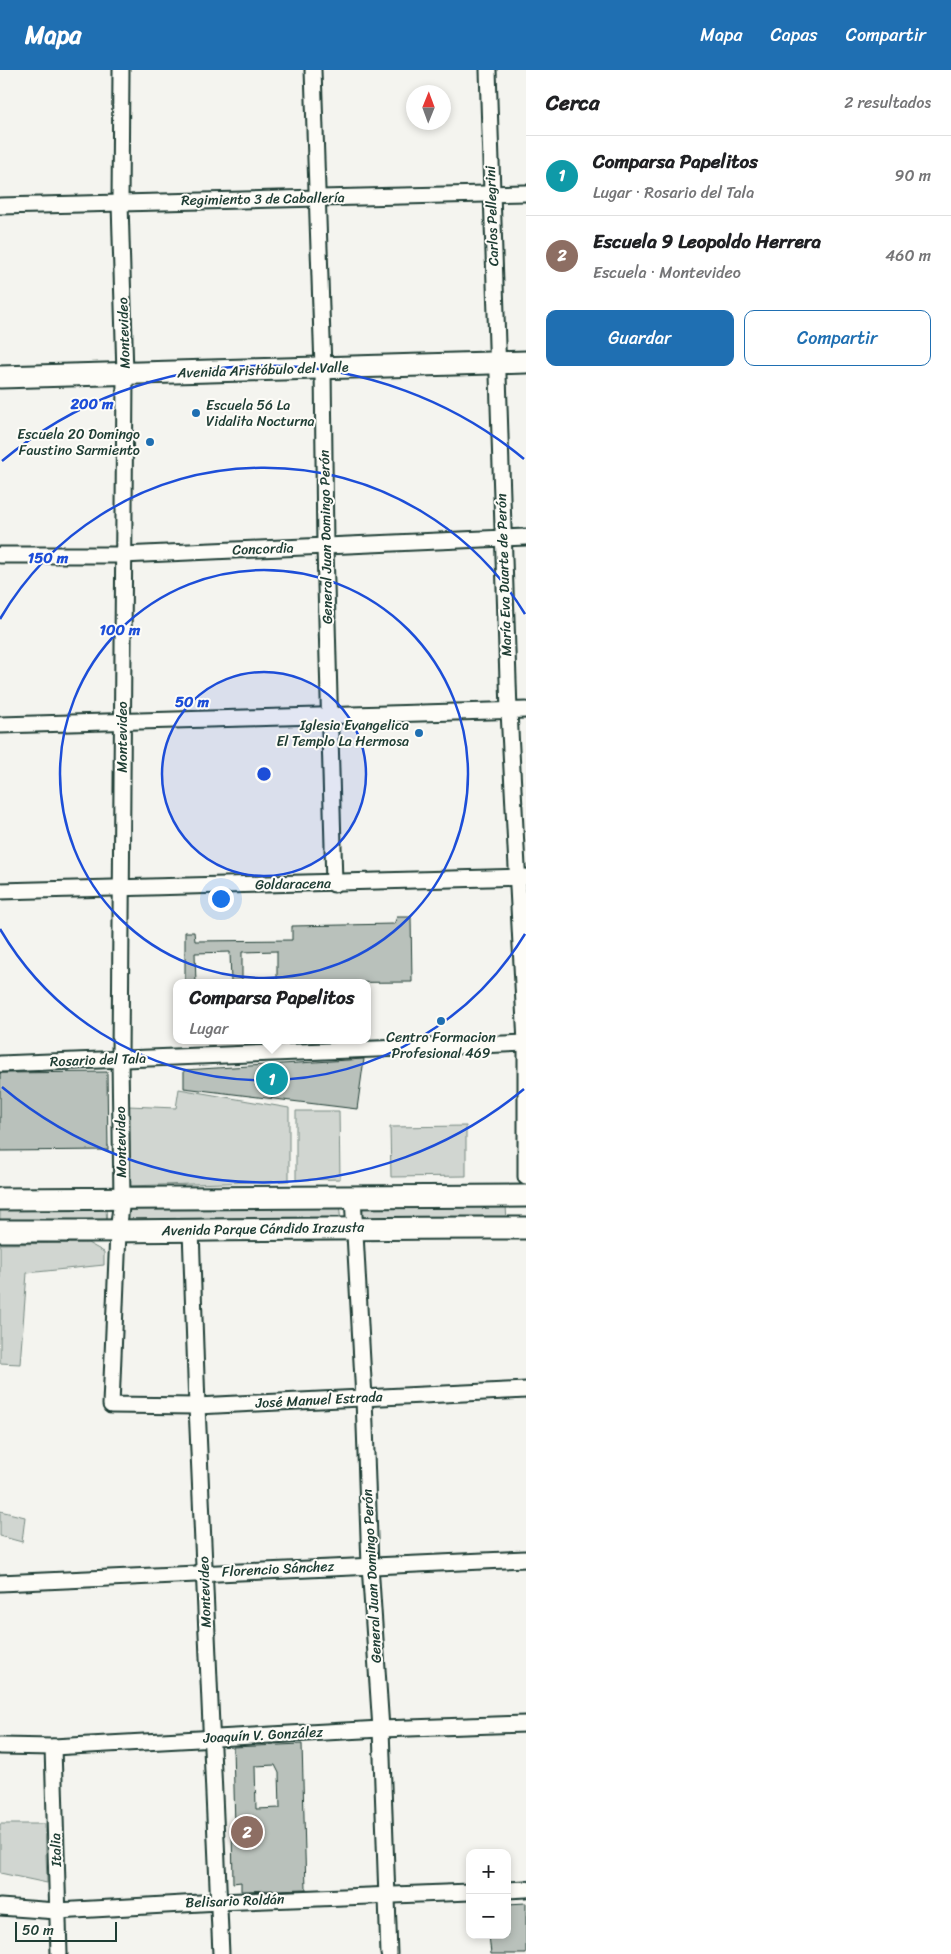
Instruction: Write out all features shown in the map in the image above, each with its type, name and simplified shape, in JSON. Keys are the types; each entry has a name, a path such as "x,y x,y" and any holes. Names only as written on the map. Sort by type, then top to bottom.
{"main road":[{"name":"Avenida Aristóbulo del Valle","path":"0,377 526,362"},
{"path":"0,1199 526,1196"},
{"name":"Avenida Parque Cándido Irazusta","path":"0,1231 118,1232 356,1227 526,1228"}],"street":[{"name":"Montevideo","path":"111,1405 118,1232 122,1199 120,1059 122,555 125,374 120,203 121,70"},
{"name":"General Juan Domingo Perón","path":"312,70 323,368 325,547 334,884"},
{"name":"Carlos Pellegrini","path":"488,70 498,362"},
{"name":"Regimiento 3 de Caballería","path":"0,206 526,193"},
{"name":"María Eva Duarte de Perón","path":"498,362 509,710 522,877 526,1043 526,1178"},
{"name":"Concordia","path":"0,556 122,555 526,537"},
{"path":"0,725 526,710"},
{"name":"Goldaracena","path":"0,890 334,884 522,877"},
{"name":"Rosario del Tala","path":"0,1064 526,1043"},
{"name":"General Juan Domingo Perón","path":"353,1197 364,1398 370,1564 381,1729 390,1954"},
{"name":"Montevideo","path":"191,1230 221,1954"},
{"name":"José Manuel Estrada","path":"111,1405 197,1406 526,1390"},
{"name":"Florencio Sánchez","path":"0,1583 370,1564 526,1559"},
{"name":"Joaquín V. González","path":"0,1746 53,1747 381,1729 526,1724"},
{"name":"Italia","path":"53,1747 59,1954"},
{"path":"511,1890 526,1889"},
{"name":"Belisario Roldán","path":"0,1907 57,1911 219,1902 466,1892"}],"shaded area":[{"path":"179,1089 289,1108 289,1181 128,1186 128,1106 176,1108"},
{"path":"296,1111 339,1111 340,1179 296,1180"},
{"path":"466,1126 466,1176 391,1177 390,1127"},
{"path":"339,1203 341,1223 127,1227 128,1207"},
{"path":"363,1204 506,1205 507,1223 362,1222"},
{"path":"106,1207 107,1227 0,1229 0,1208"},
{"path":"88,1243 104,1252 104,1265 27,1273 20,1364 0,1363 0,1244"},
{"path":"0,1511 25,1517 22,1542 0,1536"},
{"path":"0,1824 45,1824 47,1883 0,1873"}],"building":[{"path":"397,917 411,917 412,982 371,982 371,979 277,979 277,951 242,952 242,979 231,979 230,952 195,953 196,979 185,979 185,932 194,932 195,941 292,940 292,926 394,924"},
{"path":"364,1059 357,1109 184,1088 184,1070"},
{"path":"107,1072 108,1150 0,1151 0,1073"},
{"path":"302,1744 306,1889 241,1891 241,1882 233,1883 232,1828 235,1828 233,1747","holes":["275,1765 279,1773 280,1808 256,1809 255,1766"]},
{"path":"526,1903 526,1954 491,1954 489,1939 511,1939 511,1904"}],"place":[{"name":"Escuela 56 La Vidalita Nocturna","path":"196,413"},
{"name":"Escuela 20 Domingo Faustino Sarmiento","path":"150,442"},
{"name":"Iglesia Evangelica El Templo La Hermosa","path":"419,733"},
{"name":"Centro Formacion Profesional 469","path":"441,1021"},
{"name":"Comparsa Papelitos","path":"272,1079"},
{"name":"Escuela 9 Leopoldo Herrera","path":"247,1832"}]}
